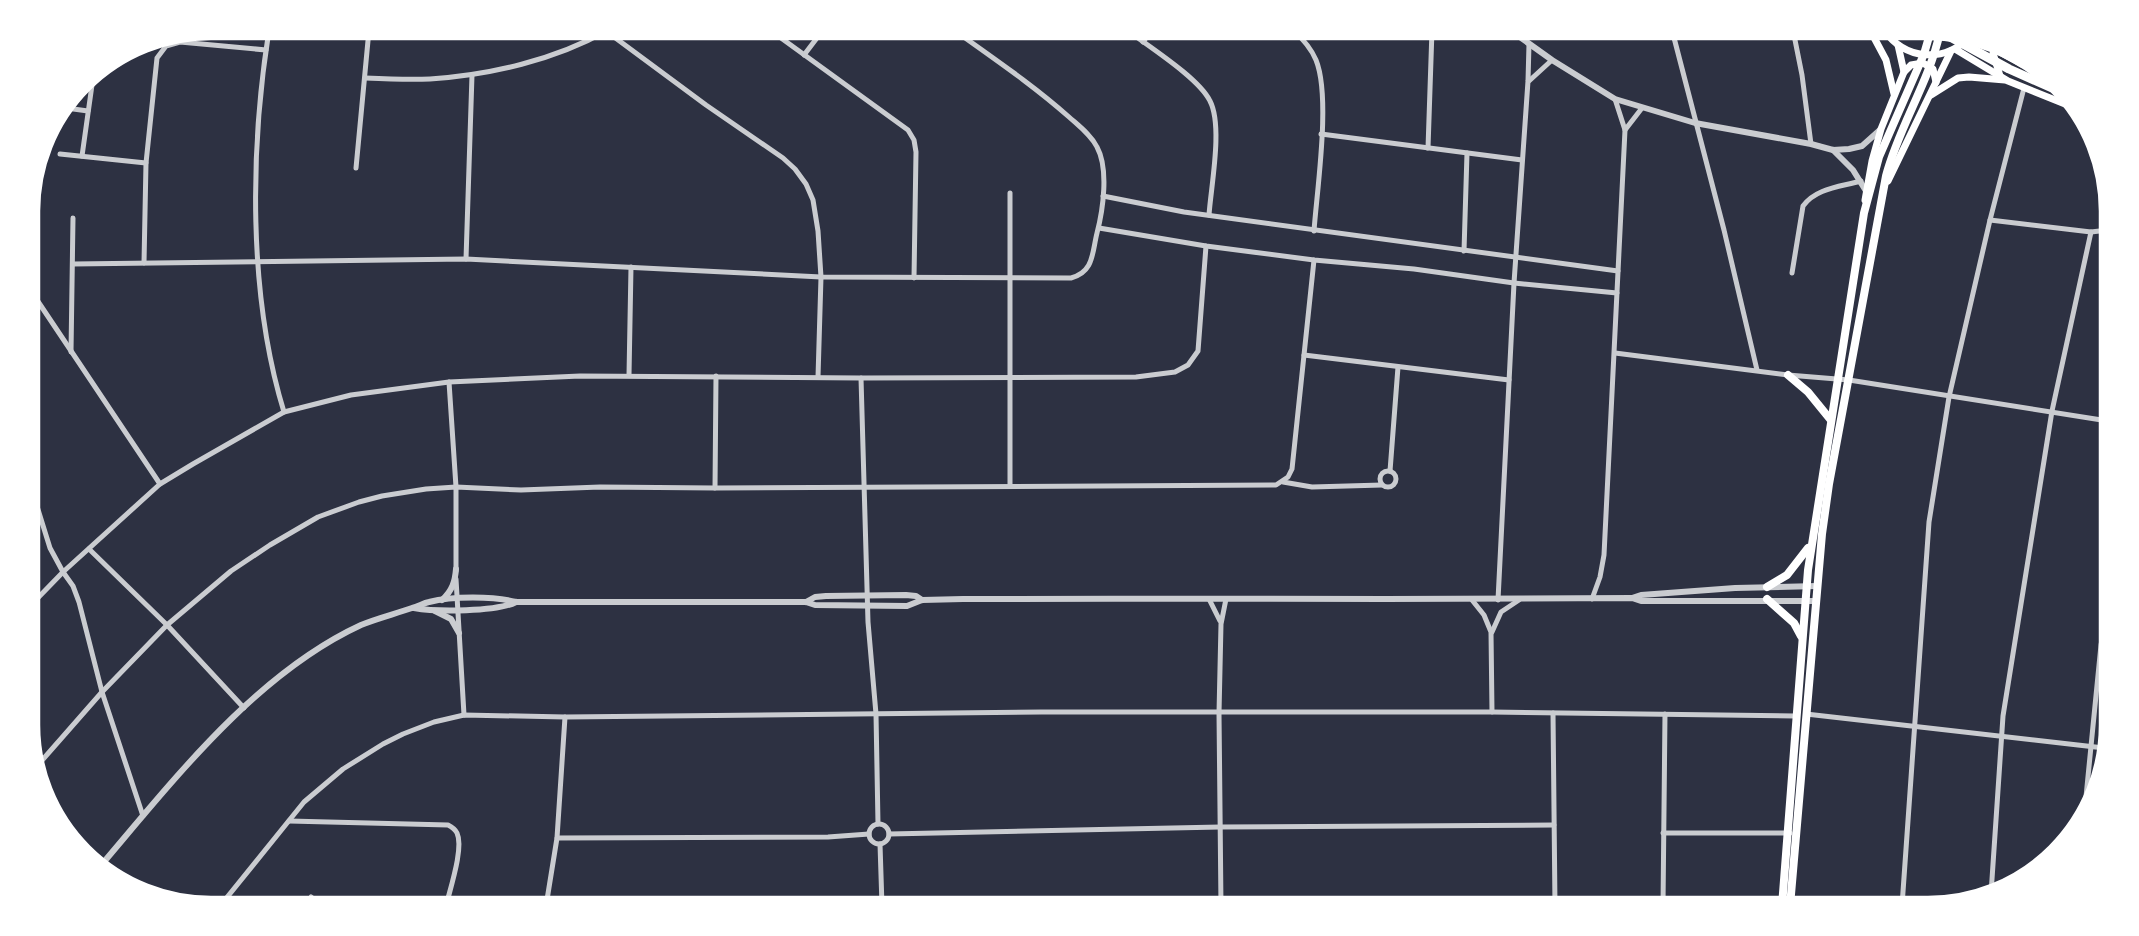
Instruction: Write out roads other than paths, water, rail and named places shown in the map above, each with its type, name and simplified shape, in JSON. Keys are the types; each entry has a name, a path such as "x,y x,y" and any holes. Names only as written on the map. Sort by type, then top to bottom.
{"highway":[{"path":"1958,41 2009,69 2046,85"}],"main road":[{"path":"1876,39 1886,60 1894,95"},
{"path":"1892,39 1910,52 1924,55 1938,55 1953,50 1963,42"},
{"path":"1864,212 1880,157 1924,54 1928,39"},
{"path":"1791,897 1817,586 1826,509 1887,170 1899,136 1923,86 1939,39"},
{"path":"1898,45 1904,72"},
{"path":"1953,50 2008,81 2062,103"},
{"path":"1880,205 1890,174 1953,50"},
{"path":"1994,52 2000,76"},
{"path":"1783,897 1806,586 1866,191 1872,161 1882,129 1904,72 1917,62 1929,65 1936,75 1934,87"},
{"path":"1930,95 1958,78 1969,77 2008,81"},
{"path":"1788,374 1808,392 1830,419"},
{"path":"1767,587 1787,575 1802,559 1811,544"},
{"path":"1767,600 1794,623 1802,637"}],"street":[{"path":"268,39 259,103 256,158 258,260 267,343 284,412"},
{"path":"356,168 368,39"},
{"path":"365,78 428,79 472,75 554,54 589,39"},
{"path":"618,39 706,105 784,158 806,184 817,216 821,277 818,377"},
{"path":"782,39 908,130 914,140 916,152 914,278"},
{"path":"804,55 816,39"},
{"path":"73,264 258,260 466,259 821,277 1071,278 1080,276 1088,269 1099,228 1104,196 1102,161 1097,147 1087,134 1046,96 967,39"},
{"path":"1139,39 1193,81 1211,103 1216,129 1208,215"},
{"path":"1302,39 1312,50 1318,66 1322,93 1314,230"},
{"path":"1428,148 1432,39"},
{"path":"1522,39 1615,99 1695,123 1811,144 1833,150 1849,150 1862,146 1882,129"},
{"path":"1674,39 1724,230 1756,370"},
{"path":"1795,39 1802,75 1811,144"},
{"path":"178,42 266,50"},
{"path":"144,263 146,163 155,66 162,48 168,44"},
{"path":"1498,600 1514,283 1529,44"},
{"path":"1528,81 1552,60"},
{"path":"466,259 472,75"},
{"path":"82,156 92,86"},
{"path":"1903,897 1929,522 1949,397 1990,220 2024,88"},
{"path":"1592,599 1600,577 1604,555 1615,352 1625,130 1615,99"},
{"path":"1625,130 1642,108"},
{"path":"72,109 88,111"},
{"path":"1321,134 1522,160"},
{"path":"1833,150 1853,170 1866,191"},
{"path":"1464,251 1467,153"},
{"path":"60,154 146,163"},
{"path":"1792,273 1803,206 1809,198 1821,191 1860,182"},
{"path":"1010,193 1010,486"},
{"path":"1104,196 1208,215 1618,271"},
{"path":"71,352 72,218"},
{"path":"1990,220 2091,232 2100,231"},
{"path":"1099,228 1206,246 1314,260 1414,269 1514,283 1617,293"},
{"path":"1992,885 2001,736 2052,411 2091,232"},
{"path":"39,596 160,484 284,412 375,390 449,382 530,377 628,375 1009,378 1136,377 1171,373 1183,369 1198,351 1206,246"},
{"path":"43,760 102,692 167,625 250,558 318,518 359,502 382,496 426,489 456,488 521,490 600,487 1266,487 1283,482 1288,478 1292,469 1314,260"},
{"path":"628,375 631,266"},
{"path":"39,303 160,484"},
{"path":"1615,352 1788,374 1837,378 2100,420"},
{"path":"1304,354 1510,380"},
{"path":"1283,482 1312,487 1382,485 1387,487 1394,483 1394,475 1390,472 1398,367"},
{"path":"715,488 716,376"},
{"path":"861,378 867,607 876,714 878,824"},
{"path":"449,382 456,488 457,599 464,715"},
{"path":"1382,485 1380,480 1382,474 1390,472"},
{"path":"39,513 50,548 73,586 80,602 102,692 143,816"},
{"path":"89,549 167,625 244,708"},
{"path":"442,600 450,592 456,569"},
{"path":"105,861 143,816 244,708 296,665 362,625 430,602 442,600 504,599 516,602 806,602 815,605 867,607 907,606 922,600 1592,599 1632,598 1659,593 1817,586"},
{"path":"806,602 821,596 867,595 911,595 922,600"},
{"path":"1632,598 1641,601 1816,601"},
{"path":"1209,599 1218,614 1221,624"},
{"path":"1221,897 1219,713 1221,624 1226,600"},
{"path":"1472,600 1484,615 1492,632"},
{"path":"1492,712 1492,632 1501,612 1518,600"},
{"path":"414,608 458,610 502,608 516,602"},
{"path":"434,610 451,619 459,633"},
{"path":"2087,791 2100,654"},
{"path":"227,897 289,821 317,790 360,757 403,734 434,722 464,715 565,717 1492,712 1795,716"},
{"path":"1553,713 1555,897"},
{"path":"1663,897 1665,714"},
{"path":"1806,714 2099,748"},
{"path":"547,897 556,838 565,717"},
{"path":"289,821 448,824 455,829 458,840 456,861 448,897"},
{"path":"878,824 887,828 889,834 886,841 880,844 873,842 869,834 871,828 878,824"},
{"path":"889,834 1220,827 1554,825"},
{"path":"1663,833 1796,834"},
{"path":"556,838 828,837 869,834"},
{"path":"880,844 882,897"}]}
